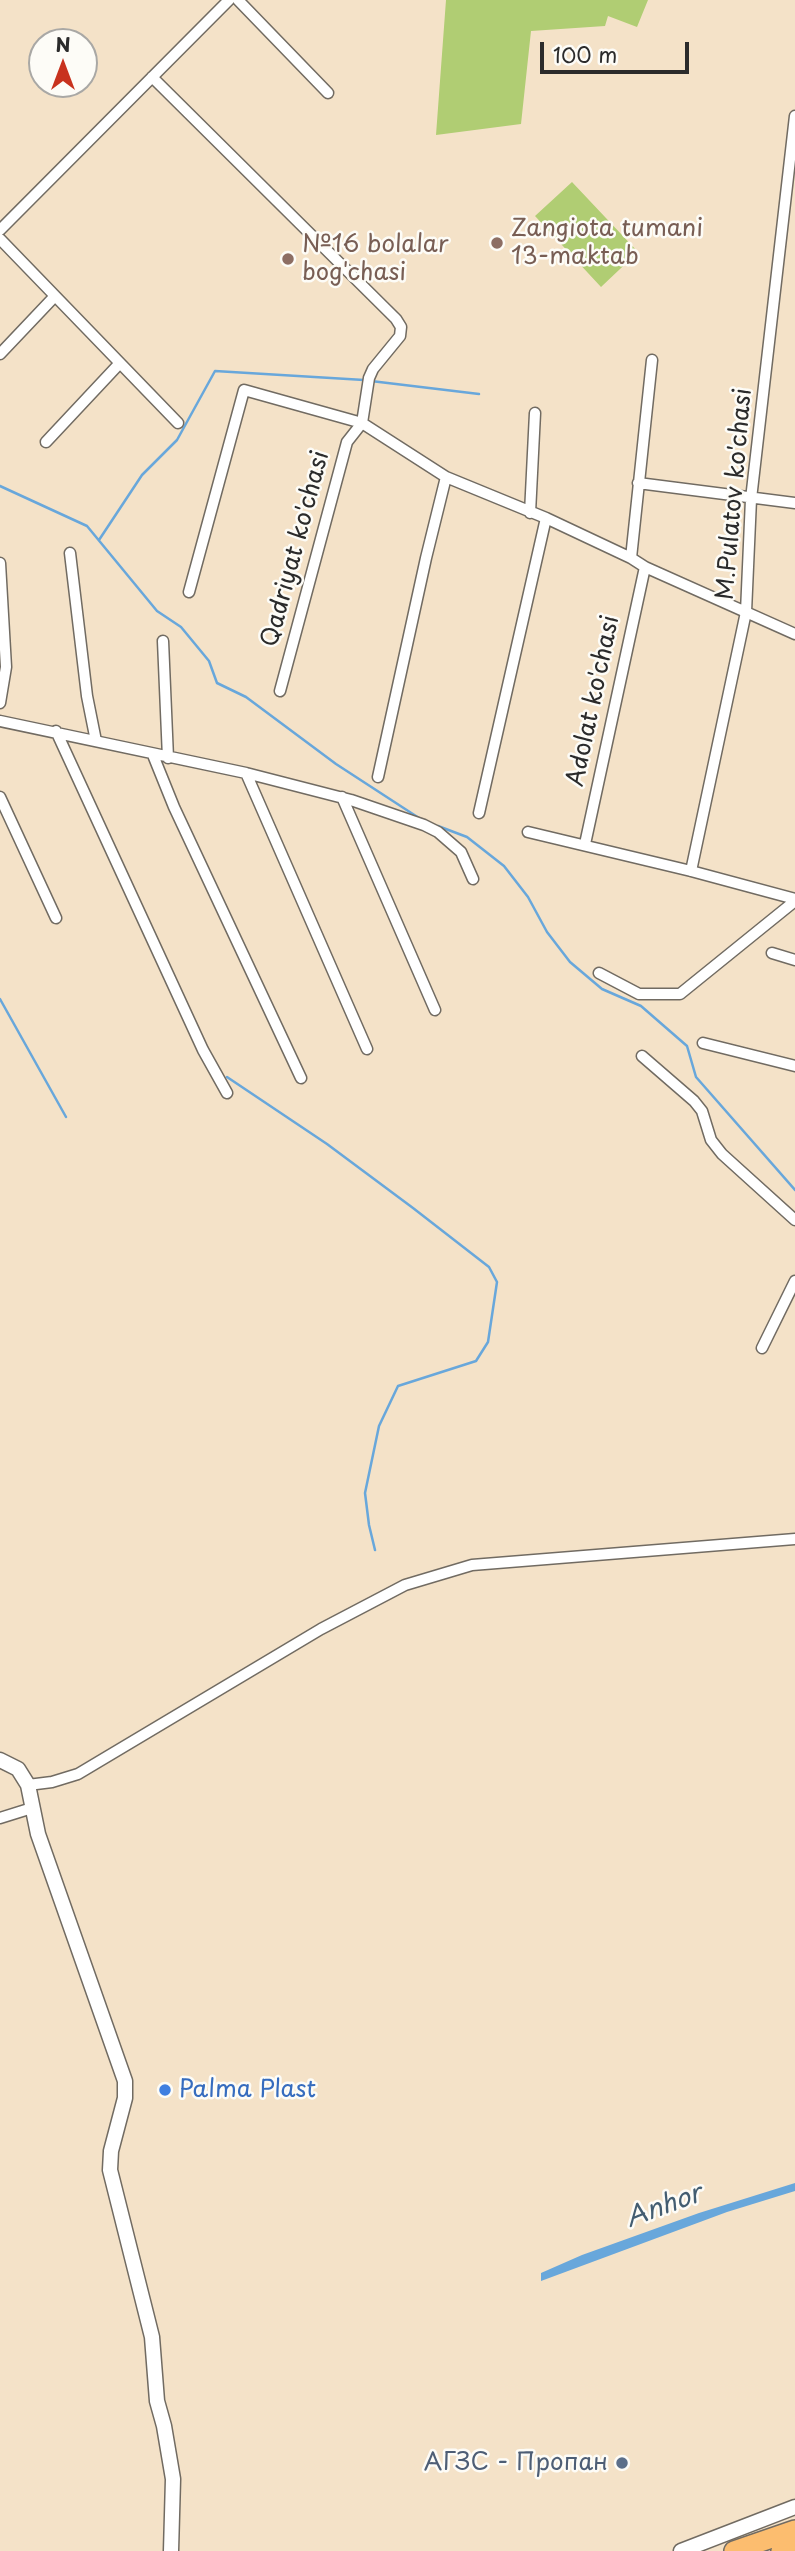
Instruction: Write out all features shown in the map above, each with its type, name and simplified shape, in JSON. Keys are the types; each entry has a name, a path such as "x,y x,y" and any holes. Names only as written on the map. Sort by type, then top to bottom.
{"highway":[{"path":"734,2551 795,2530"},
{"path":"781,2551 795,2546"}],"street":[{"path":"0,230 229,0"},
{"path":"237,0 328,93"},
{"path":"152,77 396,319 401,327 400,336 373,369 368,382 362,423"},
{"name":"M.Pulatov ko'chasi","path":"691,871 746,611 751,499 795,116"},
{"path":"0,239 178,423"},
{"path":"781,240 795,242"},
{"path":"0,354 55,296"},
{"path":"631,558 652,360"},
{"path":"46,442 120,363"},
{"path":"190,592 244,390 362,423 446,477 546,518 645,567 795,634"},
{"path":"530,513 535,413"},
{"name":"Qadriyat ko'chasi","path":"280,691 347,442 362,423"},
{"path":"378,777 446,477"},
{"path":"638,483 795,503"},
{"path":"480,813 546,518"},
{"path":"69,553 87,696 96,741"},
{"path":"0,563 6,667 0,704"},
{"name":"Adolat ko'chasi","path":"585,844 645,567"},
{"path":"163,641 168,758"},
{"path":"0,721 246,773 342,797 438,832 461,852 472,879"},
{"path":"56,731 203,1051 227,1093"},
{"path":"153,755 174,807 301,1078"},
{"path":"246,773 367,1049"},
{"path":"0,797 56,918"},
{"path":"342,797 435,1010"},
{"path":"528,832 585,844 795,900"},
{"path":"599,974 639,994 680,994 795,900"},
{"path":"772,953 795,960"},
{"path":"703,1042 795,1066"},
{"path":"642,1056 694,1101 702,1111 711,1140 722,1154 795,1220"},
{"path":"762,1348 795,1281"},
{"path":"28,1785 52,1782 78,1774 321,1629 405,1585 472,1565 795,1539"},
{"path":"0,1760 18,1769 28,1785 43,1847 125,2081 125,2098 111,2151 110,2170 152,2337 157,2401 173,2479 170,2551"},
{"path":"0,1818 32,1808"},
{"path":"681,2551 795,2507"}],"green space":[{"path":"446,0 648,0 637,27 608,16 605,26 531,31 521,124 436,135"},
{"path":"572,182 638,252 601,287 535,216"}],"water":[{"path":"795,2183 795,2191 727,2212 541,2281 541,2273 582,2255 699,2213"}],"waterway":[{"path":"99,540 142,475 177,440 215,371 364,380"},
{"path":"371,381 479,394"},
{"path":"0,486 87,526 157,611 181,627 209,661 217,683 246,697 336,764 419,818"},
{"path":"438,826 467,837 504,866 528,897 547,932 570,962 602,989 641,1006 687,1046 696,1077 795,1190"},
{"path":"0,999 66,1117"},
{"path":"227,1077 327,1144 413,1208 489,1267 497,1282 488,1342 476,1361 398,1386 379,1426 365,1493 375,1550"}],"place":[{"name":"Zangiota tumani 13-maktab","path":"497,243"},
{"name":"№16 bolalar bog'chasi","path":"288,259"},
{"name":"Palma Plast","path":"165,2090"},
{"name":"АГЗС - Пропан","path":"622,2463"}],"water label":[{"name":"Anhor","path":"664,2207"}]}
